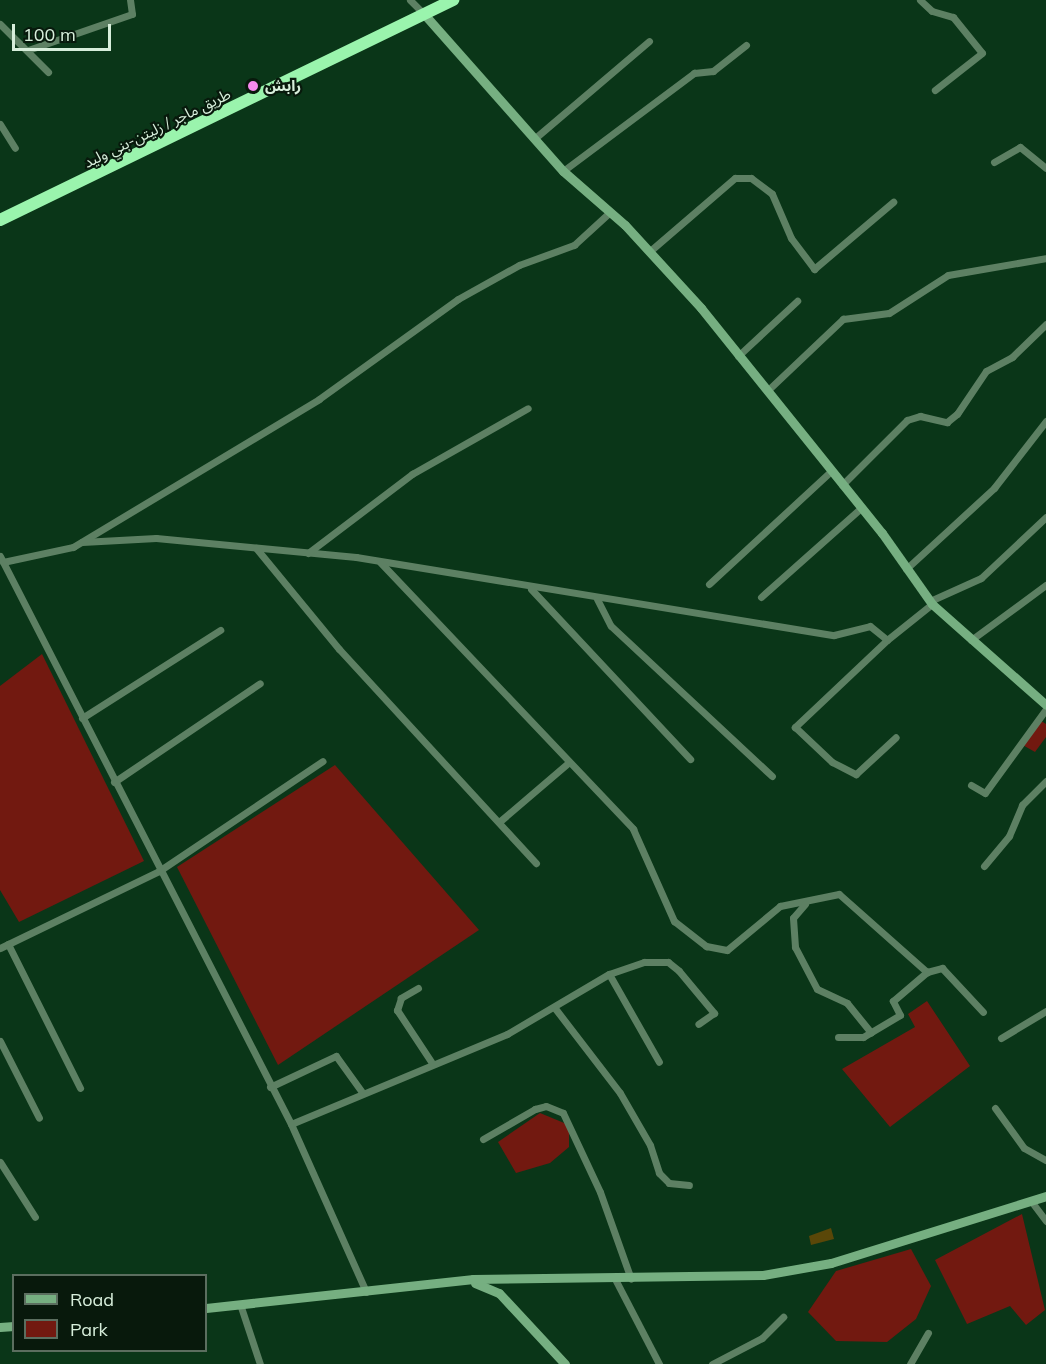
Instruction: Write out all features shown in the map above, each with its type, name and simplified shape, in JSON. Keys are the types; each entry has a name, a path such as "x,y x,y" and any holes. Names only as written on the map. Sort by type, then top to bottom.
{"highway":[{"name":"طريق ماجر / زليتن-بني وليد","path":"0,220 453,0"}],"street":[{"path":"28,50 132,14 130,0"},
{"path":"410,0 563,171 650,251 861,508 931,603 1046,707 985,793 971,785"},
{"path":"920,0 932,11 953,17 981,49 935,90"},
{"path":"0,24 48,72"},
{"path":"534,139 649,41"},
{"path":"563,171 694,73 713,71 746,45"},
{"path":"0,124 15,148"},
{"path":"994,162 1020,147 1046,168"},
{"path":"650,251 735,178 751,178 772,194 790,238 814,268 893,202"},
{"path":"366,1292 291,1124 159,871 2,559 65,551 82,542 319,399 458,299 519,265 574,245 610,212"},
{"path":"767,391 843,319 896,310 948,274 1046,258"},
{"path":"738,356 797,301"},
{"path":"842,485 907,420 920,416 936,423 957,414 986,371 1012,357 1046,324"},
{"path":"308,554 412,474 528,408"},
{"path":"906,568 994,488 1046,421"},
{"path":"709,584 831,471"},
{"path":"761,597 861,508"},
{"path":"896,737 856,774 832,762 795,727 887,640 931,603 981,578 1046,517"},
{"path":"82,542 156,538 380,562 531,589 834,635 870,626 887,640"},
{"path":"256,548 339,649 537,863"},
{"path":"380,562 568,764 633,829 675,921 706,946 727,950 780,906 805,904 842,895 927,972"},
{"path":"971,640 1046,585"},
{"path":"531,589 690,759"},
{"path":"597,599 611,626 772,776"},
{"path":"82,718 220,630"},
{"path":"114,783 260,684"},
{"path":"0,948 159,871 323,760"},
{"path":"499,822 568,764"},
{"path":"984,866 1009,836 1022,805 1046,781"},
{"path":"805,904 793,918 795,947 818,989 847,1003 871,1033"},
{"path":"8,944 80,1088"},
{"path":"291,1124 362,1092 507,1034 609,974 644,962 673,965 714,1013 698,1024"},
{"path":"838,1037 871,1033 900,1015 893,1001 927,972 942,968 983,1012"},
{"path":"609,974 659,1062"},
{"path":"418,988 401,998 397,1010 432,1063"},
{"path":"554,1007 620,1093 657,1157 659,1173 669,1183 689,1185"},
{"path":"1001,1038 1046,1011"},
{"path":"0,1041 39,1118"},
{"path":"270,1087 336,1056 362,1092"},
{"path":"483,1139 535,1109 546,1106 563,1113 600,1192 630,1279"},
{"path":"994,1108 1024,1148 1046,1160"},
{"path":"0,1162 35,1217"},
{"path":"207,1308 464,1281 741,1278 809,1268 1046,1196"},
{"path":"1031,1201 1046,1221"},
{"path":"615,1279 659,1364"},
{"path":"464,1281 494,1288 565,1364"},
{"path":"240,1304 260,1364"},
{"path":"712,1364 762,1338 783,1317"},
{"path":"910,1364 928,1333"}],"green space":[{"path":"42,654 144,861 19,922 0,890 0,686"},
{"path":"1038,719 1046,724 1046,737 1035,752 1019,743"},
{"path":"335,765 479,930 278,1065 177,867"},
{"path":"927,1001 970,1066 890,1127 842,1069 915,1027 908,1014"},
{"path":"540,1113 569,1125 569,1147 550,1163 516,1173 498,1142"},
{"path":"1022,1214 1045,1310 1026,1325 1010,1306 967,1324 935,1260"},
{"path":"911,1249 931,1286 916,1319 887,1342 836,1341 808,1312 836,1271"}],"shaded area":[{"path":"831,1228 834,1239 811,1245 809,1236"}],"place":[{"name":"رابش","path":"253,86"}]}
